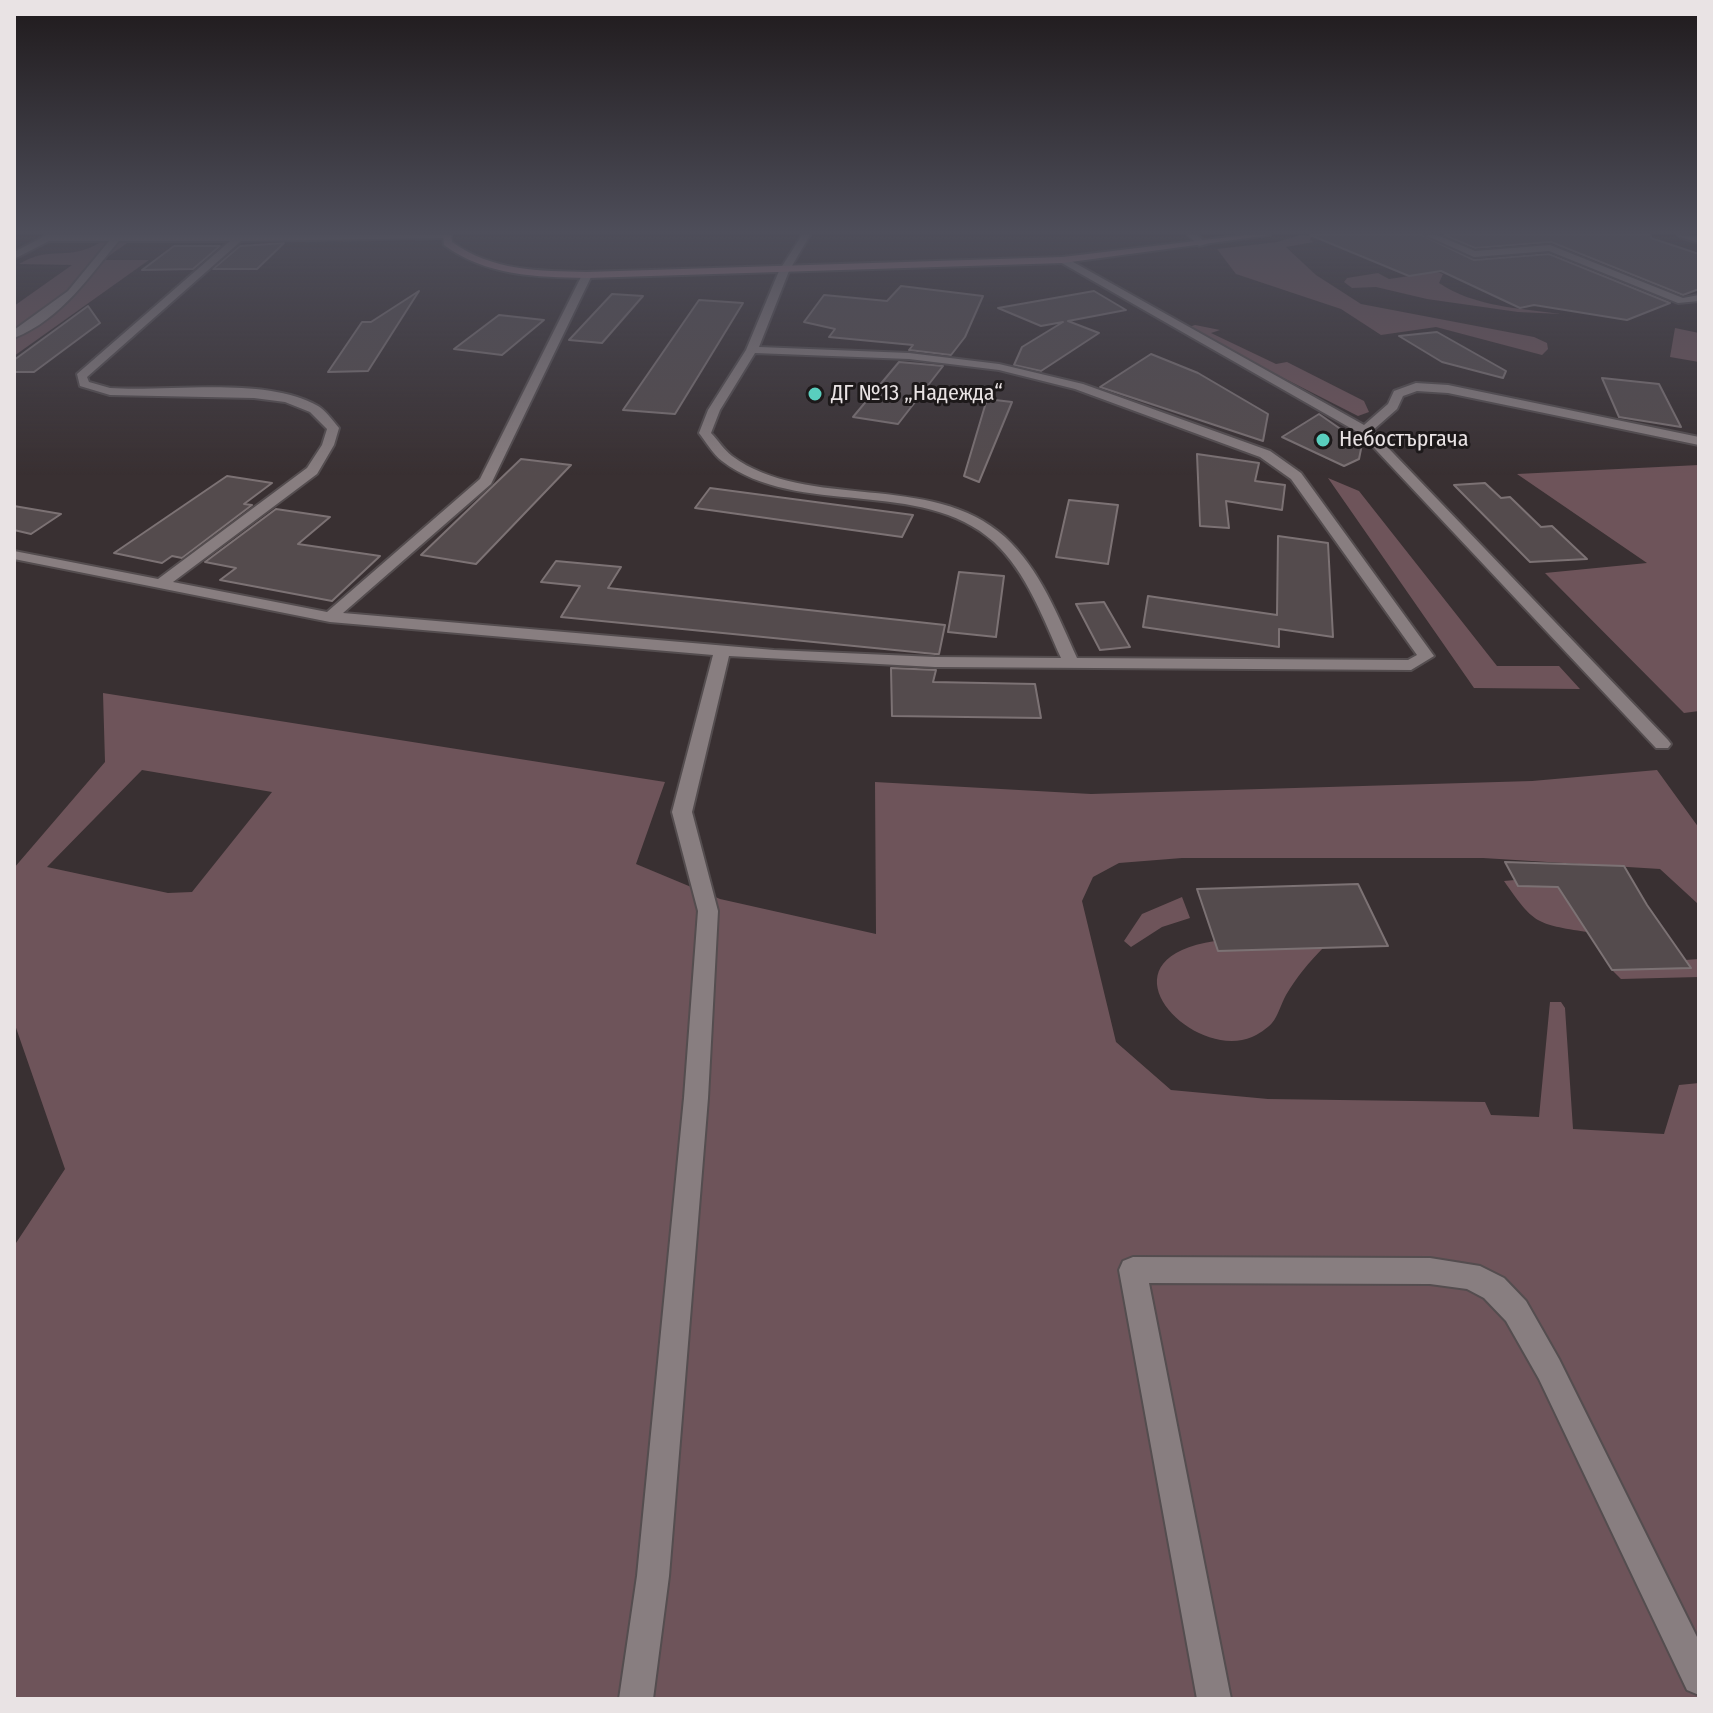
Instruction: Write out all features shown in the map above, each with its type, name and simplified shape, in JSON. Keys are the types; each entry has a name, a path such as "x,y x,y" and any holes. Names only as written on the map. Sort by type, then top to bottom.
{"street":[{"path":"14,335 41,315"},
{"path":"151,315 81,376 84,384 115,392 230,393 293,401 316,409 333,428 328,445 312,471 163,582"},
{"path":"330,617 486,481 567,315"},
{"path":"766,315 752,350 714,410 705,433 713,449 736,468 771,480 888,497 943,510 984,527 1021,561 1070,660"},
{"path":"1156,315 1365,431 1662,744"},
{"path":"14,555 330,617 722,650 935,662 1070,660 1411,665 1426,656 1296,476 1265,454 1079,386 999,367 909,356 752,350"},
{"path":"1365,431 1393,406 1398,394 1416,387 1448,389 1699,441"},
{"path":"636,1699 653,1576 696,1098 708,911 682,812 722,650"},
{"path":"1214,1699 1133,1270 1430,1271 1470,1276 1494,1288 1516,1311 1549,1369 1699,1678"}],"shaded area":[{"path":"14,315 72,315 14,356"},
{"path":"1350,315 1418,315 1534,337 1547,343 1548,349 1542,355 1436,327 1381,335"},
{"path":"1195,325 1220,330 1211,333 1276,364 1287,362 1364,401 1369,412 1358,416 1195,333 1189,327"},
{"path":"1675,328 1699,333 1699,362 1670,357"},
{"path":"1699,465 1699,711 1684,713 1545,573 1647,563 1517,474"},
{"path":"1328,478 1359,491 1497,666 1559,666 1580,689 1474,688"},
{"path":"103,693 665,782 636,864 720,899 876,934 875,782 1091,794 1532,781 1657,770 1699,828 1697,903 1660,869 1483,858 1182,858 1119,863 1093,877 1082,901 1116,1042 1171,1090 1268,1099 1485,1102 1491,1115 1539,1117 1550,1002 1561,1002 1565,1008 1573,1129 1664,1134 1679,1085 1699,1083 1699,1699 14,1699 14,1246 65,1169 14,1022 14,868 105,762","holes":["142,770 272,792 192,892 168,893 47,867"]},
{"path":"1515,880 1519,886 1607,888 1572,907 1587,932 1538,920 1522,906 1504,881"},
{"path":"1182,897 1190,918 1162,927 1131,947 1124,941 1142,914"},
{"path":"1215,941 1324,947 1294,982 1270,1025 1252,1037 1228,1041 1204,1035 1182,1022 1165,1005 1157,986 1161,967 1179,951"},
{"path":"1699,959 1699,977 1621,979 1612,970 1691,968 1685,960"}],"building":[{"path":"76,315 94,315 100,323 34,372 14,372 14,360"},
{"path":"382,315 404,315 368,371 328,372 362,322 371,322"},
{"path":"499,315 544,320 502,355 454,349"},
{"path":"592,315 626,315 602,343 569,340"},
{"path":"689,315 736,315 675,414 623,410"},
{"path":"809,315 975,315 965,337 951,355 909,350 913,345 829,337 835,329 804,322"},
{"path":"1015,315 1100,315 1068,321 1099,333 1041,371 1014,365 1022,347 1063,322 1041,326"},
{"path":"1596,315 1640,315 1627,320"},
{"path":"1437,332 1506,371 1503,378 1442,362 1399,336"},
{"path":"1151,354 1198,373 1268,414 1263,441 1100,387"},
{"path":"899,362 943,366 898,424 853,417"},
{"path":"1602,378 1659,384 1681,427 1619,417"},
{"path":"987,399 1012,402 979,482 964,476"},
{"name":"Небостъргача","path":"1319,414 1362,444 1359,459 1344,466 1282,437"},
{"path":"1197,454 1259,463 1255,481 1285,485 1282,510 1226,501 1229,528 1200,526"},
{"path":"521,459 571,465 476,564 421,555"},
{"path":"227,476 272,483 244,504 252,505 182,558 172,556 162,563 114,553"},
{"path":"1485,483 1501,498 1510,497 1541,527 1552,526 1587,559 1530,562 1454,485"},
{"path":"710,488 913,515 902,537 695,508"},
{"path":"1069,500 1118,505 1108,564 1056,557"},
{"path":"14,506 61,514 31,534 14,530"},
{"path":"276,509 330,517 298,544 380,556 332,601 220,580 236,568 205,562"},
{"path":"1278,536 1328,543 1333,637 1279,629 1279,647 1143,627 1148,596 1277,615"},
{"path":"556,561 621,567 608,588 945,625 939,654 935,654 561,617 580,586 541,582"},
{"path":"959,572 1004,576 996,637 948,632"},
{"path":"1104,602 1130,647 1100,650 1076,604"},
{"path":"891,668 936,670 933,682 1035,684 1041,718 892,716"},
{"path":"1505,862 1624,866 1691,968 1612,970 1558,887 1518,886"},
{"path":"1358,884 1388,946 1218,951 1197,889"}],"place":[{"name":"ДГ №13 „Надежда“","path":"815,394"},
{"name":"Небостъргача","path":"1323,440"}]}
